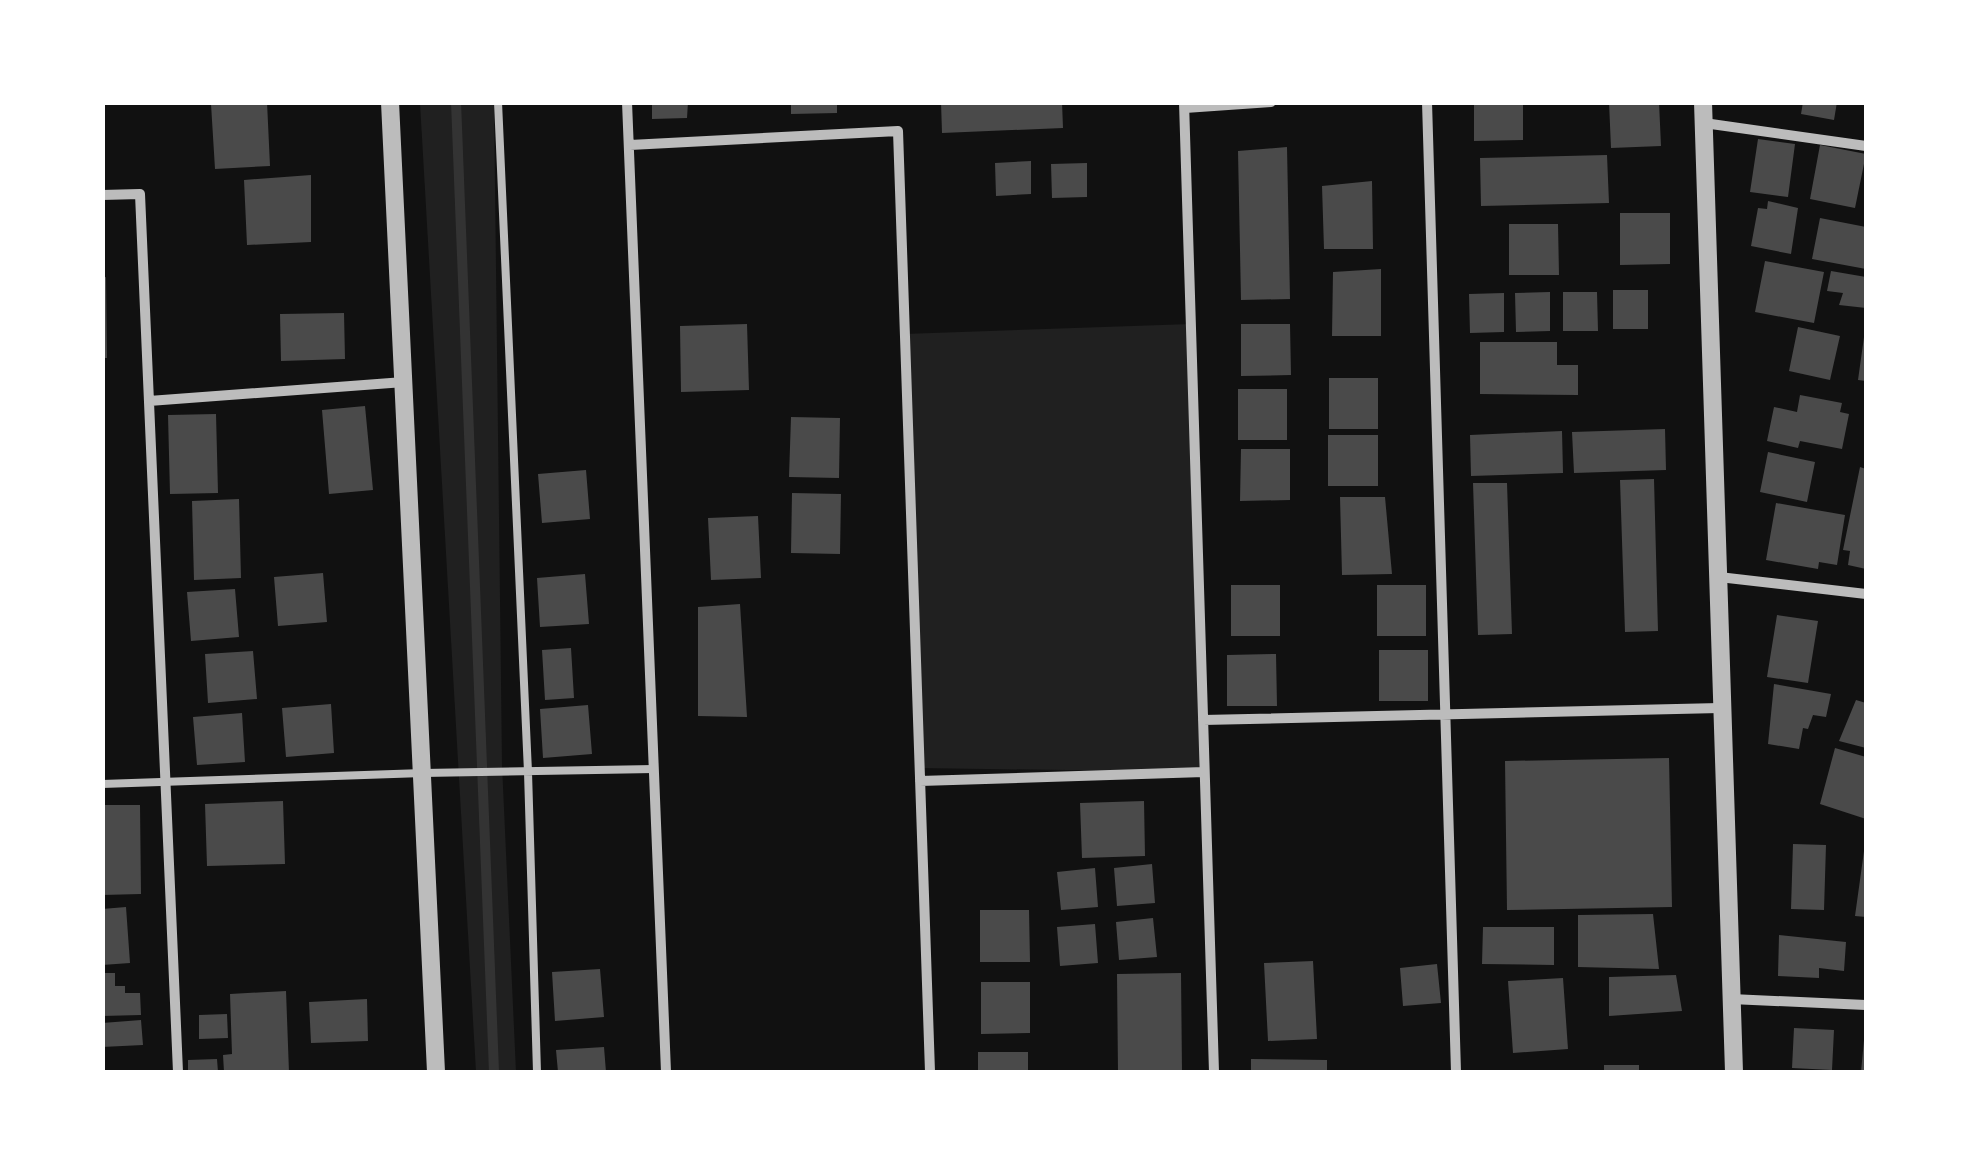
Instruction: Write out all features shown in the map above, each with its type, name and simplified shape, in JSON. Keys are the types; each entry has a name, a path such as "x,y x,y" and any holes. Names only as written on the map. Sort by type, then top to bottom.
{"street":[{"path":"390,102 436,1072"},
{"path":"627,102 666,1072"},
{"path":"1214,1072 1184,105 1271,102"},
{"path":"1426,102 1456,1072"},
{"path":"1703,102 1734,1072"},
{"path":"1704,123 1866,146"},
{"path":"630,146 898,132 930,1072"},
{"path":"102,195 140,194 178,1072"},
{"path":"149,402 404,382"},
{"path":"1719,577 1866,594"},
{"path":"1203,720 1720,708"},
{"path":"920,781 1204,772"},
{"path":"1732,999 1866,1005"}],"lane":[{"path":"498,102 528,772 537,1072"},
{"path":"102,784 423,772 654,770"}],"shaded area":[{"path":"420,103 494,103 502,765 516,1072 476,1072"},
{"path":"1191,324 1204,772 919,768 904,334"}],"building":[{"path":"267,102 270,166 215,169 211,104"},
{"path":"652,102 688,102 687,118 652,119"},
{"path":"791,102 837,102 837,113 791,114"},
{"path":"941,102 1062,102 1063,128 942,133"},
{"path":"1474,102 1523,102 1523,140 1474,141"},
{"path":"1609,102 1659,102 1661,146 1611,148"},
{"path":"1803,102 1837,102 1834,120 1801,114"},
{"path":"1758,139 1795,144 1788,197 1750,192"},
{"path":"1820,145 1866,154 1855,208 1810,199"},
{"path":"1287,147 1290,299 1241,300 1238,151"},
{"path":"1607,155 1609,203 1481,206 1480,158"},
{"path":"1031,161 1031,194 996,196 995,163"},
{"path":"1087,163 1087,197 1052,198 1051,164"},
{"path":"311,175 311,242 247,245 244,180"},
{"path":"1372,181 1373,249 1324,249 1322,186"},
{"path":"1768,201 1798,208 1791,254 1751,246 1758,208 1767,209"},
{"path":"1620,213 1670,213 1670,264 1620,265"},
{"path":"1820,218 1866,227 1866,269 1812,259"},
{"path":"1509,224 1558,224 1559,275 1509,275"},
{"path":"1765,261 1824,272 1814,323 1755,312"},
{"path":"1381,269 1381,336 1332,336 1333,272"},
{"path":"1831,271 1866,277 1866,308 1839,305 1843,293 1827,291"},
{"path":"106,277 107,358 102,358 102,278"},
{"path":"1613,290 1648,290 1648,329 1613,329"},
{"path":"1550,292 1550,331 1516,332 1515,293"},
{"path":"1563,292 1597,292 1598,331 1563,331"},
{"path":"1504,293 1504,332 1470,333 1469,294"},
{"path":"344,313 345,359 281,361 280,314"},
{"path":"747,324 749,390 681,392 680,326"},
{"path":"1241,324 1290,324 1291,375 1241,376"},
{"path":"1798,327 1840,336 1830,380 1789,371"},
{"path":"1866,337 1866,381 1858,380"},
{"path":"1480,342 1557,342 1557,365 1578,365 1578,395 1480,394"},
{"path":"1329,378 1378,378 1378,429 1329,429"},
{"path":"1238,389 1287,389 1287,440 1238,440"},
{"path":"1800,395 1842,403 1840,412 1849,414 1842,449 1800,441 1798,448 1767,441 1774,407 1797,412"},
{"path":"365,406 373,490 329,494 322,410"},
{"path":"216,414 218,493 170,494 168,415"},
{"path":"791,417 840,418 839,478 789,477"},
{"path":"1665,429 1666,470 1574,473 1572,432"},
{"path":"1562,431 1563,473 1471,476 1470,435"},
{"path":"1328,435 1378,435 1378,486 1328,486"},
{"path":"1241,449 1290,449 1290,500 1240,501"},
{"path":"1768,452 1815,462 1807,502 1760,492"},
{"path":"1860,467 1866,469 1866,569 1848,565 1850,551 1843,550"},
{"path":"586,470 590,519 542,523 538,474"},
{"path":"1654,479 1658,631 1625,632 1620,480"},
{"path":"1473,483 1507,483 1512,634 1478,635"},
{"path":"792,493 841,494 840,554 791,553"},
{"path":"1340,497 1385,497 1392,574 1342,575"},
{"path":"239,499 241,578 194,580 192,501"},
{"path":"1776,503 1845,515 1837,565 1819,562 1818,569 1766,560"},
{"path":"758,516 761,578 711,580 708,518"},
{"path":"323,573 327,622 278,626 274,577"},
{"path":"585,574 589,624 540,627 537,578"},
{"path":"1231,585 1280,585 1280,636 1231,636"},
{"path":"1377,585 1426,585 1426,636 1377,636"},
{"path":"235,589 239,637 191,641 187,592"},
{"path":"740,604 747,717 698,716 698,607"},
{"path":"1777,615 1818,621 1808,683 1767,677"},
{"path":"571,648 574,698 545,700 542,650"},
{"path":"1379,650 1428,650 1428,701 1379,701"},
{"path":"253,651 257,699 208,703 205,654"},
{"path":"1276,654 1277,706 1227,706 1227,655"},
{"path":"1774,684 1831,694 1826,717 1813,715 1808,729 1803,728 1799,749 1768,744"},
{"path":"1856,700 1866,703 1866,748 1839,741"},
{"path":"331,704 334,753 286,757 282,708"},
{"path":"588,705 592,754 543,758 540,709"},
{"path":"242,713 245,762 197,765 193,717"},
{"path":"1835,748 1866,757 1866,819 1820,804"},
{"path":"1669,758 1672,907 1507,910 1505,761"},
{"path":"283,801 285,864 207,866 205,804"},
{"path":"1144,801 1145,856 1082,858 1080,803"},
{"path":"102,805 140,805 141,894 102,895"},
{"path":"1793,844 1826,845 1824,910 1791,909"},
{"path":"1866,851 1866,917 1855,916"},
{"path":"1152,864 1155,903 1117,906 1114,868"},
{"path":"1095,868 1098,907 1061,910 1057,872"},
{"path":"126,907 130,963 102,965 102,909"},
{"path":"980,910 1029,910 1030,962 980,962"},
{"path":"1653,914 1659,969 1578,967 1578,915"},
{"path":"1153,918 1157,957 1119,960 1116,922"},
{"path":"1095,924 1098,963 1060,966 1057,927"},
{"path":"1483,927 1554,927 1554,965 1482,964"},
{"path":"1779,935 1846,942 1844,971 1819,968 1819,978 1778,976"},
{"path":"1313,961 1317,1039 1268,1041 1264,963"},
{"path":"1437,964 1441,1003 1403,1006 1400,968"},
{"path":"600,969 604,1017 555,1021 552,972"},
{"path":"102,973 115,973 115,986 125,986 125,993 140,993 141,1015 102,1016"},
{"path":"1181,973 1182,1072 1118,1072 1117,974"},
{"path":"1676,975 1682,1011 1609,1016 1609,977"},
{"path":"1563,978 1568,1049 1513,1053 1508,981"},
{"path":"981,982 1030,982 1030,1033 981,1034"},
{"path":"286,991 289,1072 224,1072 223,1055 232,1054 230,994"},
{"path":"367,999 368,1041 311,1043 309,1002"},
{"path":"227,1014 228,1038 199,1039 199,1015"},
{"path":"141,1020 143,1045 102,1047 102,1023"},
{"path":"1794,1028 1834,1030 1832,1070 1792,1068"},
{"path":"1864,1040 1866,1072 1861,1072"},
{"path":"604,1047 606,1072 558,1072 556,1050"},
{"path":"978,1052 1028,1052 1028,1072 978,1072"},
{"path":"217,1059 218,1072 188,1072 188,1060"},
{"path":"1251,1059 1327,1060 1327,1072 1251,1072"},
{"path":"1604,1065 1639,1065 1639,1072 1604,1072"}],"waterway":[{"path":"456,102 494,1072"}]}
